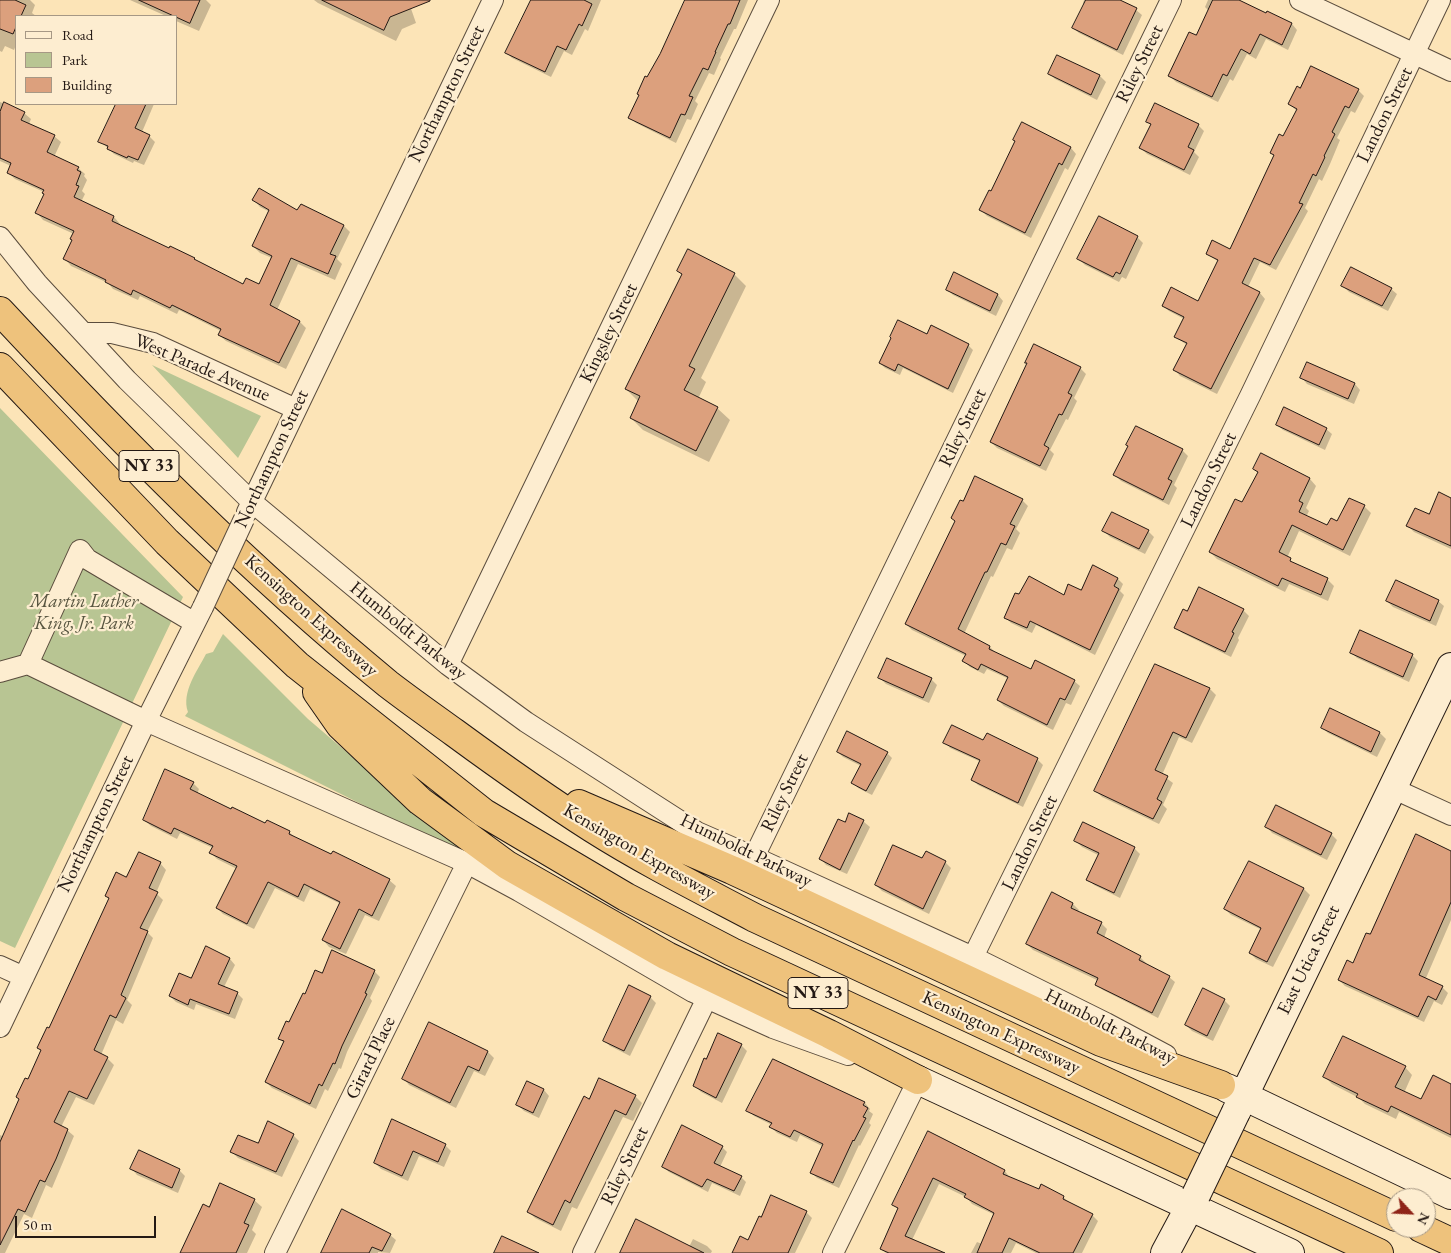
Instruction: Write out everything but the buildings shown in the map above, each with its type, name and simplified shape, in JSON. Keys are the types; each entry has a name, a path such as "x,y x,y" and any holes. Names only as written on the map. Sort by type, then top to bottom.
{"highway":[{"name":"Kensington Expressway","path":"0,311 78,395 175,492 306,613 390,685 515,777 592,829 652,864 755,918 1386,1212"},
{"name":"NY 33","path":"0,367 167,542 297,665 484,812 626,897 749,961 1379,1253"},
{"path":"297,665 340,725 420,801 507,865 667,956 830,1034 918,1080"},
{"path":"515,777 732,870 1101,1042 1234,1097"},
{"path":"1436,1235 1451,1242"}],"street":[{"name":"Northampton Street","path":"0,1027 493,0"},
{"name":"Kingsley Street","path":"448,665 769,0"},
{"name":"Riley Street","path":"754,857 1171,0"},
{"path":"1300,0 1451,71"},
{"name":"Landon Street","path":"973,957 1250,396 1440,0"},
{"path":"0,237 37,283 84,334"},
{"name":"West Parade Avenue","path":"84,334 112,333 153,343 296,409"},
{"name":"Humboldt Parkway","path":"84,334 248,511 448,665 526,722 697,832 973,957 1106,1023 1234,1097 1451,1195"},
{"path":"28,664 80,550 87,558 199,615"},
{"path":"0,672 28,664 146,721 467,863 519,891 674,982 708,998 773,1028 918,1080 1193,1201 1290,1253"},
{"name":"East Utica Street","path":"1166,1253 1193,1201 1234,1097 1392,788 1451,667"},
{"path":"1392,788 1451,815"},
{"name":"Girard Place","path":"275,1253 467,863"},
{"path":"0,966 24,977"},
{"name":"Riley Street","path":"583,1253 708,998"},
{"path":"833,1253 918,1080"}],"green space":[{"path":"152,365 261,416 238,458"},
{"name":"Martin Luther King, Jr. Park","path":"0,408 183,597 15,948 0,941"},
{"path":"223,634 308,719 485,866 185,716 188,712 186,704 191,682 206,654 213,652"}]}
